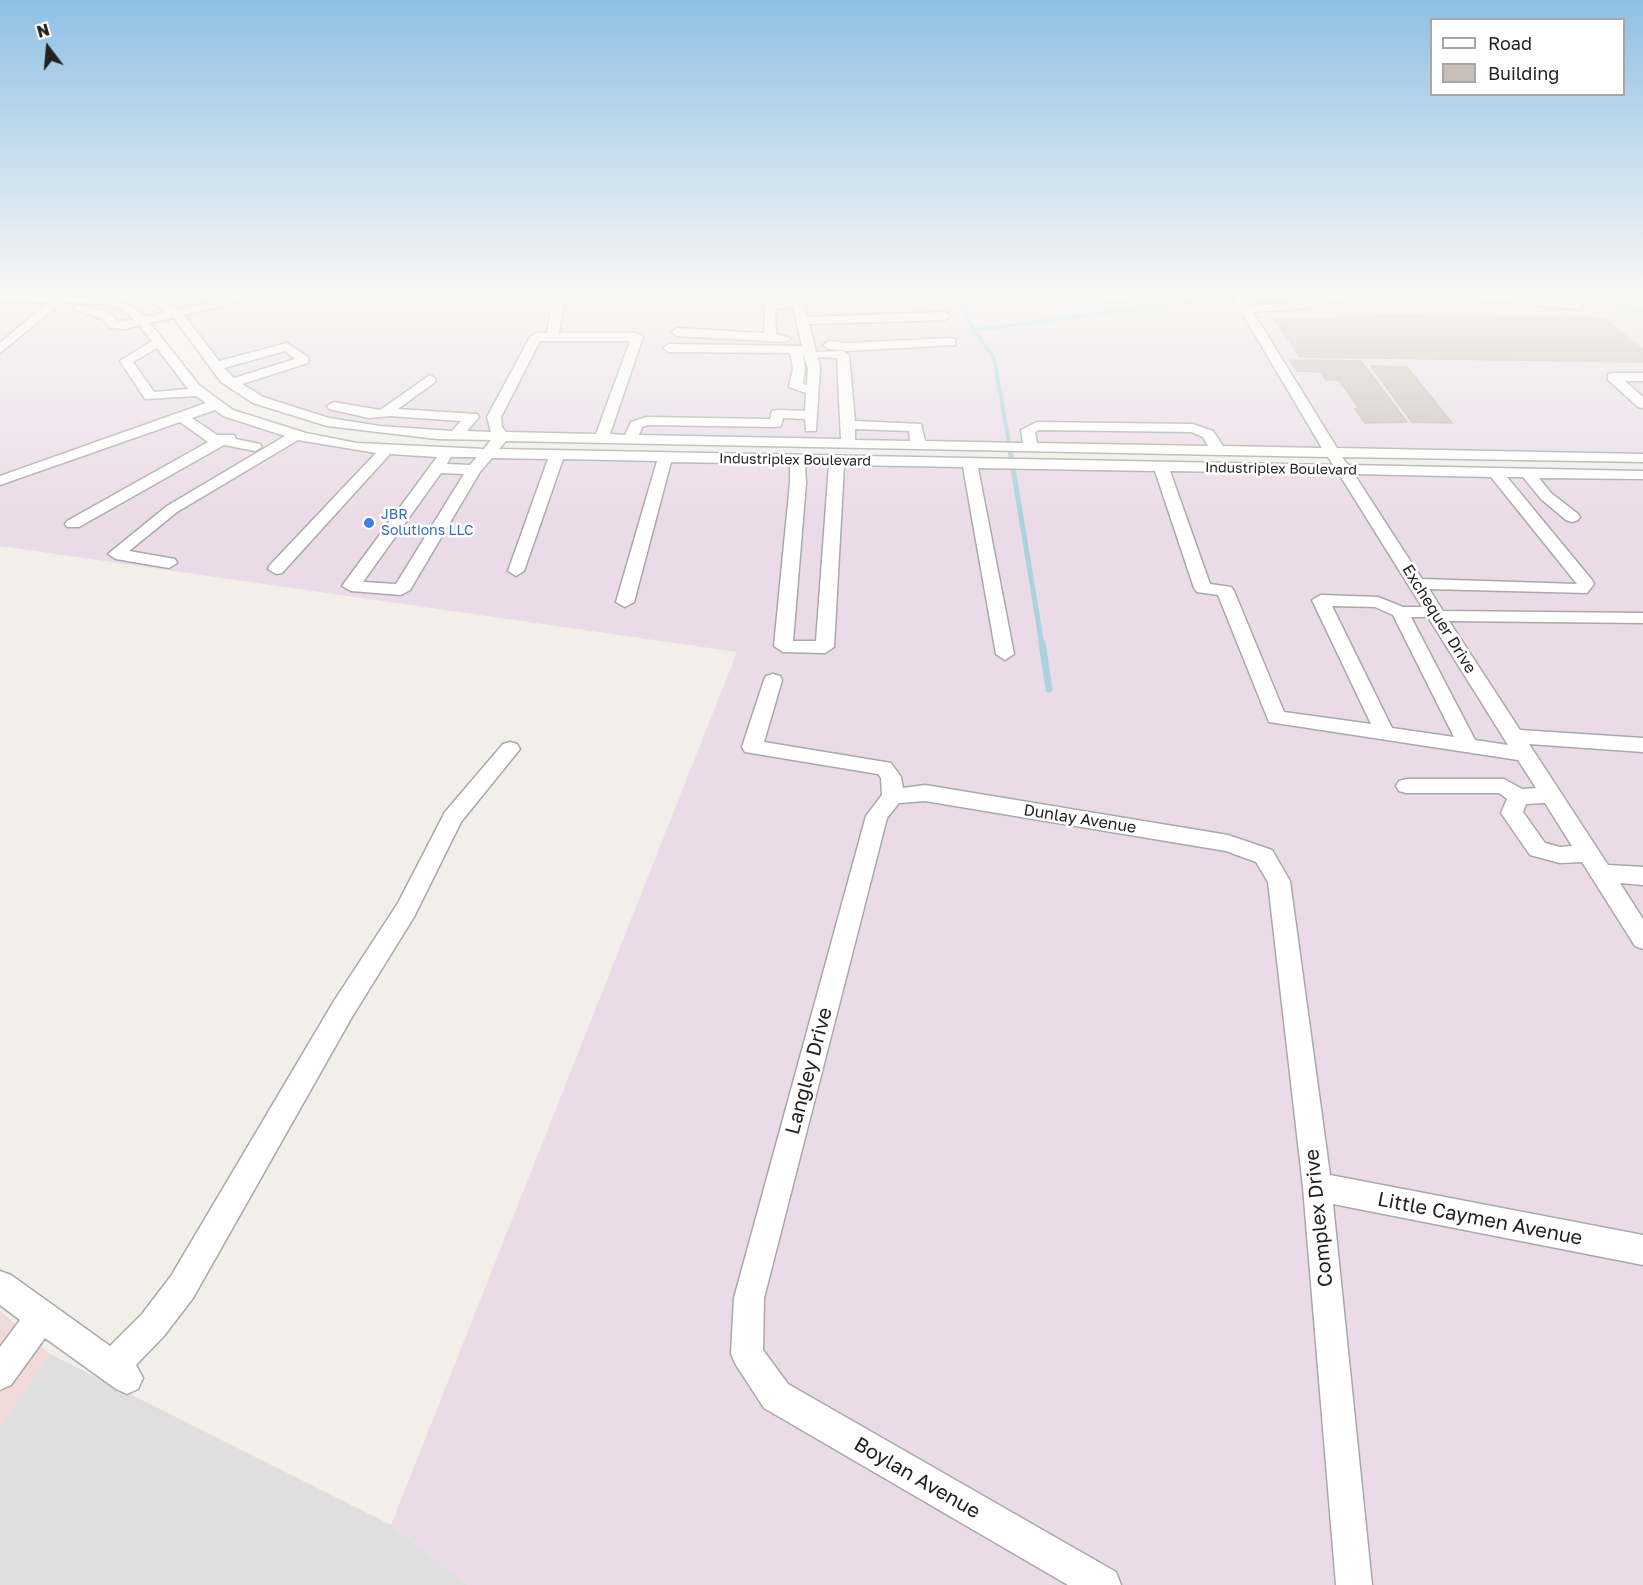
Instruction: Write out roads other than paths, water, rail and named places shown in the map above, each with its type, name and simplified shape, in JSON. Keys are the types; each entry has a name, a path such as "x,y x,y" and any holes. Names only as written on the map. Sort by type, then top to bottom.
{"street":[{"path":"132,370 150,396 198,392"},
{"name":"Industriplex Boulevard","path":"181,370 198,392 215,405 233,414 297,435 357,447 557,455 1643,475"},
{"name":"Industriplex Boulevard","path":"220,370 232,383 262,401 316,419 380,430 456,435 498,424 603,432 631,439 1643,458"},
{"path":"232,383 273,370"},
{"path":"447,452 351,586 401,590 486,453 522,370"},
{"path":"603,432 625,370"},
{"path":"814,370 810,443 802,460 798,483 783,646 825,647 837,461"},
{"path":"844,370 848,444"},
{"name":"Exchequer Drive","path":"1282,370 1643,939"},
{"path":"1643,377 1613,377 1643,404"},
{"path":"380,430 385,412 430,378"},
{"path":"233,414 262,401"},
{"path":"0,481 215,405"},
{"path":"316,419 337,406 369,414"},
{"path":"347,425 369,414 385,412 471,417 498,424"},
{"path":"631,439 636,424 646,421 776,423 777,414 812,415"},
{"path":"181,416 214,440 255,447"},
{"path":"456,435 471,417"},
{"path":"73,524 222,440 263,424"},
{"path":"848,425 916,427 918,446"},
{"path":"1031,447 1028,430 1037,426 1193,428 1208,434 1218,450"},
{"path":"169,563 116,554 172,510 297,435"},
{"path":"1065,448 1070,465"},
{"path":"276,569 387,449"},
{"path":"516,571 557,455"},
{"path":"338,457 375,462"},
{"path":"625,602 665,457"},
{"path":"970,463 1005,654"},
{"path":"1161,467 1203,588 1225,591 1276,717 1468,745 1643,745"},
{"path":"437,468 474,470"},
{"path":"1417,584 1581,589 1586,584 1496,473"},
{"path":"1527,473 1546,496 1572,517"},
{"path":"1386,733 1321,600 1378,602 1400,612 1643,618"},
{"path":"1400,612 1468,745"},
{"path":"773,680 752,747 884,768 891,777 893,796"},
{"path":"0,1286 119,1372 182,1287 343,1009 406,910 453,818 510,749"},
{"path":"1406,786 1504,786 1518,797 1551,795"},
{"name":"Dunlay Avenue","path":"893,796 925,793 1228,843 1264,856"},
{"name":"Langley Drive","path":"747,1354 749,1298 752,1286 877,816 893,796"},
{"path":"1518,797 1512,813 1538,849 1560,855 1588,853"},
{"name":"Complex Drive","path":"1264,856 1279,881 1317,1187 1354,1585"},
{"path":"1601,873 1643,876"},
{"name":"Little Caymen Avenue","path":"1317,1187 1643,1250"},
{"path":"0,1374 42,1316"},
{"name":"Boylan Avenue","path":"747,1354 776,1396 1102,1585"}],"waterway":[{"path":"996,370 1009,443"},
{"path":"1010,451 1012,459"},
{"path":"1013,468 1042,645"},
{"path":"1042,643 1049,689"}],"place":[{"name":"JBR Solutions LLC","path":"369,523"}]}
